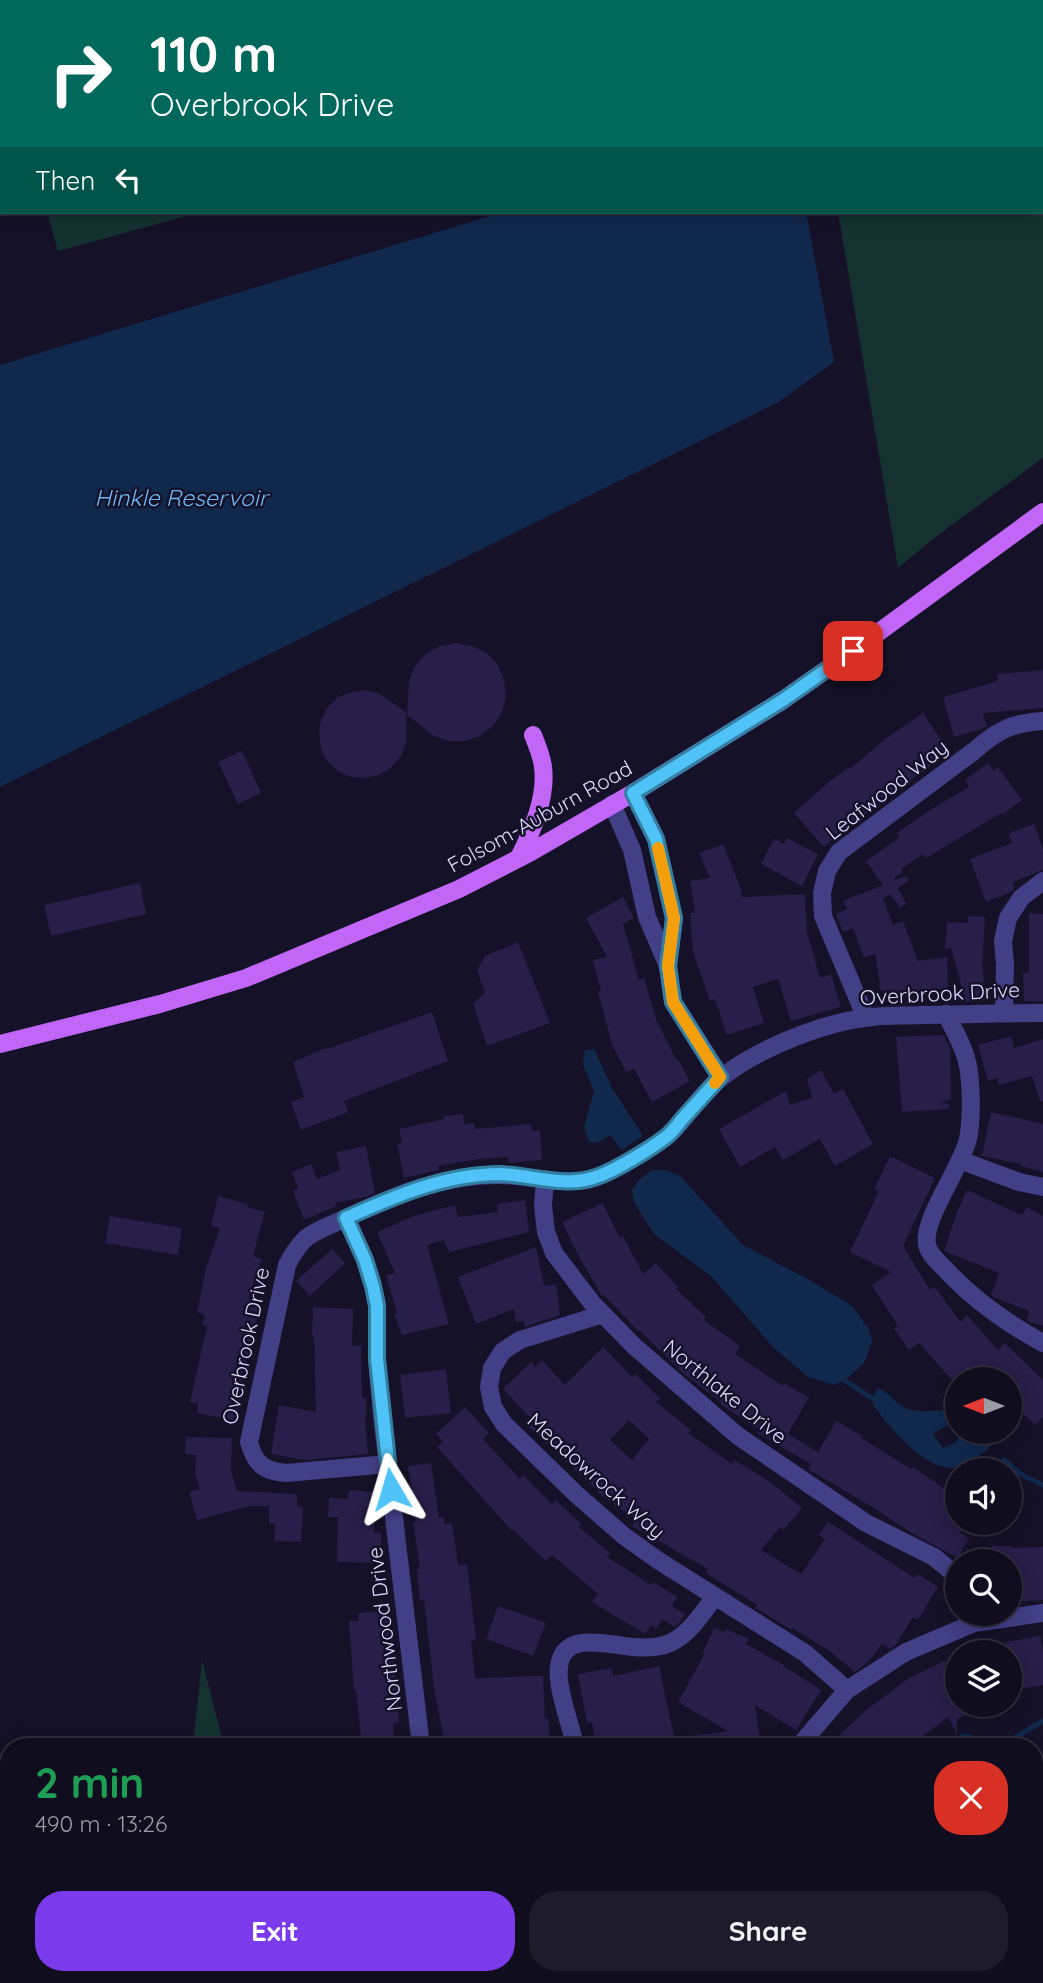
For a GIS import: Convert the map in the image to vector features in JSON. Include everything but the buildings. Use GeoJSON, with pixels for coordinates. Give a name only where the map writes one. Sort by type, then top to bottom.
{"type":"FeatureCollection","features":[{"type":"Feature","properties":{"kind":"main road","name":"Folsom-Auburn Road"},"geometry":{"type":"LineString","coordinates":[[0,1044],[160,1004],[246,978],[459,889],[633,793],[783,700],[1043,512]]}},
{"type":"Feature","properties":{"kind":"main road"},"geometry":{"type":"LineString","coordinates":[[519,858],[531,834],[543,794],[544,766],[533,735]]}},
{"type":"Feature","properties":{"kind":"street","name":"Leafwood Way"},"geometry":{"type":"LineString","coordinates":[[866,1018],[823,916],[822,893],[827,871],[839,852],[992,735],[1014,724],[1043,721]]}},
{"type":"Feature","properties":{"kind":"street"},"geometry":{"type":"LineString","coordinates":[[633,793],[656,839],[674,918],[668,966]]}},
{"type":"Feature","properties":{"kind":"street"},"geometry":{"type":"LineString","coordinates":[[612,804],[632,850],[647,916],[668,966],[673,1002],[720,1077]]}},
{"type":"Feature","properties":{"kind":"street"},"geometry":{"type":"LineString","coordinates":[[1004,1013],[1003,941],[1008,918],[1021,898],[1043,881]]}},
{"type":"Feature","properties":{"kind":"street","name":"Overbrook Drive"},"geometry":{"type":"LineString","coordinates":[[388,1464],[286,1473],[273,1472],[261,1466],[252,1455],[249,1442],[287,1265],[295,1250],[307,1238],[346,1218],[420,1187],[448,1180],[501,1174],[579,1181],[594,1178],[611,1171],[667,1136],[720,1077],[762,1052],[831,1026],[866,1018],[1043,1013]]}},
{"type":"Feature","properties":{"kind":"street"},"geometry":{"type":"LineString","coordinates":[[946,1014],[967,1059],[970,1099],[968,1139],[929,1224],[926,1236],[928,1248],[934,1258],[965,1290],[1007,1323],[1043,1343]]}},
{"type":"Feature","properties":{"kind":"street"},"geometry":{"type":"LineString","coordinates":[[960,1160],[1019,1182],[1043,1187]]}},
{"type":"Feature","properties":{"kind":"street","name":"Northlake Drive"},"geometry":{"type":"LineString","coordinates":[[545,1179],[546,1232],[554,1252],[603,1314],[660,1370],[738,1436],[866,1523],[934,1558],[945,1567]]}},
{"type":"Feature","properties":{"kind":"street","name":"Northwood Drive"},"geometry":{"type":"LineString","coordinates":[[346,1218],[365,1260],[377,1306],[377,1359],[420,1738]]}},
{"type":"Feature","properties":{"kind":"street","name":"Meadowrock Way"},"geometry":{"type":"LineString","coordinates":[[603,1314],[520,1339],[503,1351],[492,1368],[489,1387],[493,1407],[504,1424],[624,1536],[805,1653],[847,1690]]}},
{"type":"Feature","properties":{"kind":"street"},"geometry":{"type":"LineString","coordinates":[[573,1738],[559,1680],[559,1665],[564,1653],[575,1644],[589,1641],[634,1648],[652,1648],[670,1643],[684,1634],[715,1597]]}},
{"type":"Feature","properties":{"kind":"street"},"geometry":{"type":"LineString","coordinates":[[1022,1615],[1043,1613]]}},
{"type":"Feature","properties":{"kind":"street"},"geometry":{"type":"LineString","coordinates":[[806,1738],[847,1690],[906,1652],[958,1626]]}},
{"type":"Feature","properties":{"kind":"green space"},"geometry":{"type":"Polygon","coordinates":[[[48,214],[194,214],[58,251],[48,214]]]}},
{"type":"Feature","properties":{"kind":"green space"},"geometry":{"type":"Polygon","coordinates":[[[838,214],[1043,214],[1043,458],[898,568],[838,214]]]}},
{"type":"Feature","properties":{"kind":"green space"},"geometry":{"type":"Polygon","coordinates":[[[202,1660],[222,1738],[194,1738],[202,1660]]]}},
{"type":"Feature","properties":{"kind":"water","name":"Hinkle Reservoir"},"geometry":{"type":"Polygon","coordinates":[[[496,214],[806,214],[834,362],[777,403],[0,787],[0,365],[496,214]]]}},
{"type":"Feature","properties":{"kind":"water"},"geometry":{"type":"Polygon","coordinates":[[[594,1049],[612,1088],[643,1136],[622,1150],[610,1135],[597,1143],[589,1142],[584,1127],[594,1091],[583,1064],[585,1050],[594,1049]]]}},
{"type":"Feature","properties":{"kind":"water"},"geometry":{"type":"Polygon","coordinates":[[[652,1170],[666,1170],[680,1176],[743,1245],[852,1306],[870,1331],[872,1343],[864,1363],[835,1385],[808,1377],[773,1347],[712,1277],[654,1234],[634,1202],[632,1190],[639,1180],[652,1170]]]}},
{"type":"Feature","properties":{"kind":"water"},"geometry":{"type":"Polygon","coordinates":[[[877,1388],[911,1410],[945,1410],[945,1427],[933,1434],[943,1448],[952,1444],[992,1444],[974,1458],[945,1458],[945,1467],[936,1464],[923,1457],[899,1436],[872,1403],[877,1388]]]}},
{"type":"Feature","properties":{"kind":"waterway"},"geometry":{"type":"LineString","coordinates":[[844,1380],[872,1398]]}},
{"type":"Feature","properties":{"kind":"waterway"},"geometry":{"type":"LineString","coordinates":[[1022,1475],[1043,1485]]}},
{"type":"Feature","properties":{"kind":"waterway"},"geometry":{"type":"LineString","coordinates":[[1014,1738],[1043,1721]]}},
{"type":"Feature","properties":{"kind":"waterway"},"geometry":{"type":"LineString","coordinates":[[960,1738],[972,1738]]}},
{"type":"Feature","properties":{"kind":"slow traffic"},"geometry":{"type":"LineString","coordinates":[[658,848],[674,918],[668,966],[673,1002],[720,1077],[715,1083]]}},
{"type":"Feature","properties":{"kind":"route"},"geometry":{"type":"LineString","coordinates":[[391,1489],[377,1359],[377,1306],[365,1260],[346,1218],[420,1187],[448,1180],[501,1174],[560,1181],[594,1178],[611,1171],[667,1136],[720,1077],[673,1002],[668,966],[674,918],[656,839],[633,793],[783,700],[853,651]]}}]}
